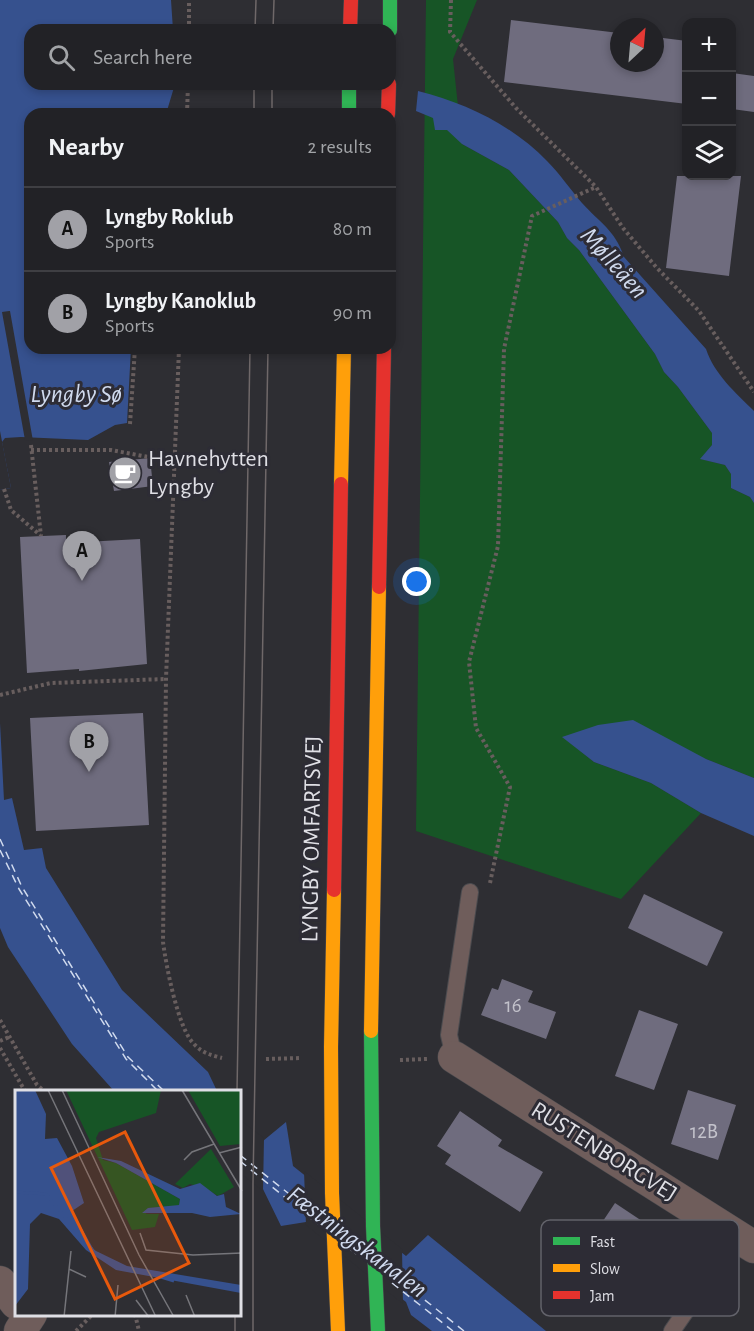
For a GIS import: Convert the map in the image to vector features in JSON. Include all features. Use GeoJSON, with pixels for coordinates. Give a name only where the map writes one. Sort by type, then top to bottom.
{"type":"FeatureCollection","features":[{"type":"Feature","properties":{"kind":"highway"},"geometry":{"type":"LineString","coordinates":[[350,24],[351,0]]}},
{"type":"Feature","properties":{"kind":"highway"},"geometry":{"type":"LineString","coordinates":[[390,0],[390,24]]}},
{"type":"Feature","properties":{"kind":"highway"},"geometry":{"type":"LineString","coordinates":[[349,90],[349,108]]}},
{"type":"Feature","properties":{"kind":"highway"},"geometry":{"type":"LineString","coordinates":[[388,108],[389,90]]}},
{"type":"Feature","properties":{"kind":"highway","name":"LYNGBY OMFARTSVEJ"},"geometry":{"type":"LineString","coordinates":[[338,1331],[332,1193],[333,902],[344,354]]}},
{"type":"Feature","properties":{"kind":"highway"},"geometry":{"type":"LineString","coordinates":[[378,1331],[373,1226],[370,1068],[384,354]]}},
{"type":"Feature","properties":{"kind":"street","name":"RUSTENBORGVEJ"},"geometry":{"type":"LineString","coordinates":[[454,1057],[711,1220]]}},
{"type":"Feature","properties":{"kind":"street"},"geometry":{"type":"LineString","coordinates":[[0,1282],[15,1303]]}},
{"type":"Feature","properties":{"kind":"lane"},"geometry":{"type":"LineString","coordinates":[[454,1057],[448,1035],[470,892]]}},
{"type":"Feature","properties":{"kind":"lane"},"geometry":{"type":"LineString","coordinates":[[672,1331],[684,1316]]}},
{"type":"Feature","properties":{"kind":"path"},"geometry":{"type":"LineString","coordinates":[[189,0],[189,24]]}},
{"type":"Feature","properties":{"kind":"path"},"geometry":{"type":"LineString","coordinates":[[451,0],[450,32],[516,108],[596,187],[623,228],[656,267],[699,311],[754,392]]}},
{"type":"Feature","properties":{"kind":"path"},"geometry":{"type":"LineString","coordinates":[[187,108],[188,90]]}},
{"type":"Feature","properties":{"kind":"path"},"geometry":{"type":"LineString","coordinates":[[488,893],[510,788],[476,728],[469,662],[498,546],[504,349],[532,216],[596,187]]}},
{"type":"Feature","properties":{"kind":"path"},"geometry":{"type":"LineString","coordinates":[[130,424],[135,354]]}},
{"type":"Feature","properties":{"kind":"path"},"geometry":{"type":"LineString","coordinates":[[179,354],[166,679],[163,942],[166,966],[184,1028],[192,1043],[206,1054],[222,1058]]}},
{"type":"Feature","properties":{"kind":"path"},"geometry":{"type":"LineString","coordinates":[[4,489],[11,510],[41,536],[31,447],[111,450],[175,462]]}},
{"type":"Feature","properties":{"kind":"path"},"geometry":{"type":"LineString","coordinates":[[0,694],[51,683],[166,679]]}},
{"type":"Feature","properties":{"kind":"path"},"geometry":{"type":"LineString","coordinates":[[0,1020],[36,1085],[43,1090]]}},
{"type":"Feature","properties":{"kind":"path"},"geometry":{"type":"LineString","coordinates":[[0,1041],[9,1036]]}},
{"type":"Feature","properties":{"kind":"path"},"geometry":{"type":"LineString","coordinates":[[0,1048],[24,1090]]}},
{"type":"Feature","properties":{"kind":"path"},"geometry":{"type":"LineString","coordinates":[[266,1059],[303,1058]]}},
{"type":"Feature","properties":{"kind":"path"},"geometry":{"type":"LineString","coordinates":[[76,1331],[91,1316]]}},
{"type":"Feature","properties":{"kind":"path"},"geometry":{"type":"LineString","coordinates":[[136,1316],[140,1331]]}},
{"type":"Feature","properties":{"kind":"green space"},"geometry":{"type":"Polygon","coordinates":[[[426,0],[477,0],[453,59],[462,144],[509,170],[558,222],[567,238],[579,250],[655,354],[664,372],[712,433],[712,445],[701,459],[725,465],[731,474],[731,488],[750,497],[754,503],[754,778],[706,759],[563,737],[594,762],[651,783],[701,813],[621,899],[416,831],[426,0]]]}},
{"type":"Feature","properties":{"kind":"water","name":"Lyngby Sø"},"geometry":{"type":"Polygon","coordinates":[[[0,0],[171,0],[173,24],[24,24],[24,90],[173,90],[168,108],[24,108],[24,354],[131,354],[127,423],[115,425],[88,440],[5,438],[2,442],[11,488],[0,490],[0,0]]]}},
{"type":"Feature","properties":{"kind":"water","name":"Mølleåen"},"geometry":{"type":"Polygon","coordinates":[[[418,91],[471,109],[519,137],[552,166],[582,203],[612,233],[624,257],[706,349],[720,375],[754,411],[754,503],[750,497],[731,488],[731,474],[725,465],[700,459],[712,445],[712,433],[664,372],[655,354],[579,250],[567,238],[558,222],[509,170],[462,144],[447,130],[435,130],[433,118],[416,111],[418,91]]]}},
{"type":"Feature","properties":{"kind":"water"},"geometry":{"type":"Polygon","coordinates":[[[633,720],[706,759],[754,778],[754,836],[701,813],[651,783],[594,762],[562,737],[598,725],[633,720]]]}},
{"type":"Feature","properties":{"kind":"water"},"geometry":{"type":"Polygon","coordinates":[[[0,723],[4,800],[12,798],[24,850],[42,848],[46,868],[122,990],[208,1072],[217,1090],[113,1090],[72,1044],[8,947],[0,928],[0,723]]]}},
{"type":"Feature","properties":{"kind":"water","name":"Fæstningskanalen"},"geometry":{"type":"Polygon","coordinates":[[[286,1122],[293,1166],[406,1256],[428,1235],[546,1331],[432,1331],[411,1315],[406,1302],[306,1222],[281,1226],[262,1187],[242,1125],[263,1141],[286,1122]]]}},
{"type":"Feature","properties":{"kind":"pier"},"geometry":{"type":"Polygon","coordinates":[[[10,311],[33,441],[25,440],[2,312],[10,311]]]}},
{"type":"Feature","properties":{"kind":"pier"},"geometry":{"type":"Polygon","coordinates":[[[0,431],[11,488],[0,490],[0,431]]]}},
{"type":"Feature","properties":{"kind":"pier"},"geometry":{"type":"Polygon","coordinates":[[[242,1122],[264,1138],[263,1191],[242,1175],[242,1122]]]}},
{"type":"Feature","properties":{"kind":"pier"},"geometry":{"type":"Polygon","coordinates":[[[304,1171],[402,1249],[403,1304],[306,1225],[304,1171]]]}},
{"type":"Feature","properties":{"kind":"building"},"geometry":{"type":"Polygon","coordinates":[[[511,20],[610,32],[610,72],[664,72],[664,38],[682,40],[682,103],[504,82],[511,20]]]}},
{"type":"Feature","properties":{"kind":"building"},"geometry":{"type":"Polygon","coordinates":[[[736,74],[754,76],[754,112],[736,110],[736,74]]]}},
{"type":"Feature","properties":{"kind":"building"},"geometry":{"type":"Polygon","coordinates":[[[677,176],[682,176],[682,180],[736,180],[736,176],[741,176],[729,276],[666,268],[677,176]]]}},
{"type":"Feature","properties":{"kind":"building"},"geometry":{"type":"Polygon","coordinates":[[[150,458],[153,486],[114,491],[109,462],[150,458]]]}},
{"type":"Feature","properties":{"kind":"building"},"geometry":{"type":"Polygon","coordinates":[[[66,535],[66,543],[140,539],[147,664],[79,671],[79,669],[27,673],[20,537],[66,535]]]}},
{"type":"Feature","properties":{"kind":"building"},"geometry":{"type":"Polygon","coordinates":[[[143,713],[149,825],[36,831],[30,718],[143,713]]]}},
{"type":"Feature","properties":{"kind":"building"},"geometry":{"type":"Polygon","coordinates":[[[644,894],[723,932],[707,966],[628,928],[644,894]]]}},
{"type":"Feature","properties":{"kind":"building"},"geometry":{"type":"Polygon","coordinates":[[[502,979],[533,991],[528,1002],[556,1012],[546,1039],[481,1015],[492,988],[498,990],[502,979]]]}},
{"type":"Feature","properties":{"kind":"building"},"geometry":{"type":"Polygon","coordinates":[[[639,1010],[678,1024],[654,1090],[615,1076],[639,1010]]]}},
{"type":"Feature","properties":{"kind":"building"},"geometry":{"type":"Polygon","coordinates":[[[688,1090],[736,1105],[718,1160],[671,1144],[688,1090]]]}},
{"type":"Feature","properties":{"kind":"building"},"geometry":{"type":"Polygon","coordinates":[[[460,1111],[502,1140],[498,1146],[543,1172],[520,1212],[445,1164],[451,1155],[437,1146],[460,1111]]]}},
{"type":"Feature","properties":{"kind":"building"},"geometry":{"type":"Polygon","coordinates":[[[615,1203],[640,1220],[604,1220],[615,1203]]]}},
{"type":"Feature","properties":{"kind":"ferry route"},"geometry":{"type":"LineString","coordinates":[[0,839],[22,887],[128,1057],[163,1090]]}},
{"type":"Feature","properties":{"kind":"ferry route"},"geometry":{"type":"LineString","coordinates":[[0,850],[19,889],[126,1059],[157,1090]]}},
{"type":"Feature","properties":{"kind":"ferry route"},"geometry":{"type":"LineString","coordinates":[[242,1157],[317,1216]]}},
{"type":"Feature","properties":{"kind":"ferry route"},"geometry":{"type":"LineString","coordinates":[[242,1163],[318,1224]]}},
{"type":"Feature","properties":{"kind":"ferry route"},"geometry":{"type":"LineString","coordinates":[[349,1241],[357,1247]]}},
{"type":"Feature","properties":{"kind":"ferry route"},"geometry":{"type":"LineString","coordinates":[[350,1249],[358,1255]]}},
{"type":"Feature","properties":{"kind":"ferry route"},"geometry":{"type":"LineString","coordinates":[[392,1274],[464,1331]]}},
{"type":"Feature","properties":{"kind":"ferry route"},"geometry":{"type":"LineString","coordinates":[[392,1283],[453,1331]]}},
{"type":"Feature","properties":{"kind":"tram line"},"geometry":{"type":"LineString","coordinates":[[255,24],[256,0]]}},
{"type":"Feature","properties":{"kind":"tram line"},"geometry":{"type":"LineString","coordinates":[[273,24],[274,0]]}},
{"type":"Feature","properties":{"kind":"tram line"},"geometry":{"type":"LineString","coordinates":[[254,90],[254,108]]}},
{"type":"Feature","properties":{"kind":"tram line"},"geometry":{"type":"LineString","coordinates":[[272,90],[272,108]]}},
{"type":"Feature","properties":{"kind":"tram line"},"geometry":{"type":"LineString","coordinates":[[237,1090],[250,354]]}},
{"type":"Feature","properties":{"kind":"tram line"},"geometry":{"type":"LineString","coordinates":[[253,1331],[253,1183],[268,354]]}},
{"type":"Feature","properties":{"kind":"tram line"},"geometry":{"type":"LineString","coordinates":[[235,1316],[235,1331]]}},
{"type":"Feature","properties":{"kind":"traffic: fast"},"geometry":{"type":"LineString","coordinates":[[390,0],[390,24]]}},
{"type":"Feature","properties":{"kind":"traffic: fast"},"geometry":{"type":"LineString","coordinates":[[349,90],[349,108]]}},
{"type":"Feature","properties":{"kind":"traffic: fast"},"geometry":{"type":"LineString","coordinates":[[371,1031],[373,1226],[378,1331]]}},
{"type":"Feature","properties":{"kind":"traffic: slow"},"geometry":{"type":"LineString","coordinates":[[341,484],[344,354]]}},
{"type":"Feature","properties":{"kind":"traffic: slow"},"geometry":{"type":"LineString","coordinates":[[371,1031],[379,587]]}},
{"type":"Feature","properties":{"kind":"traffic: slow"},"geometry":{"type":"LineString","coordinates":[[334,890],[331,1047],[332,1193],[338,1331]]}},
{"type":"Feature","properties":{"kind":"traffic: jam"},"geometry":{"type":"LineString","coordinates":[[350,24],[351,0]]}},
{"type":"Feature","properties":{"kind":"traffic: jam"},"geometry":{"type":"LineString","coordinates":[[388,108],[389,90]]}},
{"type":"Feature","properties":{"kind":"traffic: jam"},"geometry":{"type":"LineString","coordinates":[[379,587],[384,354]]}},
{"type":"Feature","properties":{"kind":"traffic: jam"},"geometry":{"type":"LineString","coordinates":[[334,890],[341,484]]}},
{"type":"Feature","properties":{"kind":"place","name":"Havnehytten Lyngby"},"geometry":{"type":"Point","coordinates":[125,473]}},
{"type":"Feature","properties":{"kind":"place","name":"Lyngby Roklub"},"geometry":{"type":"Point","coordinates":[82,581]}},
{"type":"Feature","properties":{"kind":"place","name":"Lyngby Kanoklub"},"geometry":{"type":"Point","coordinates":[89,772]}}]}
